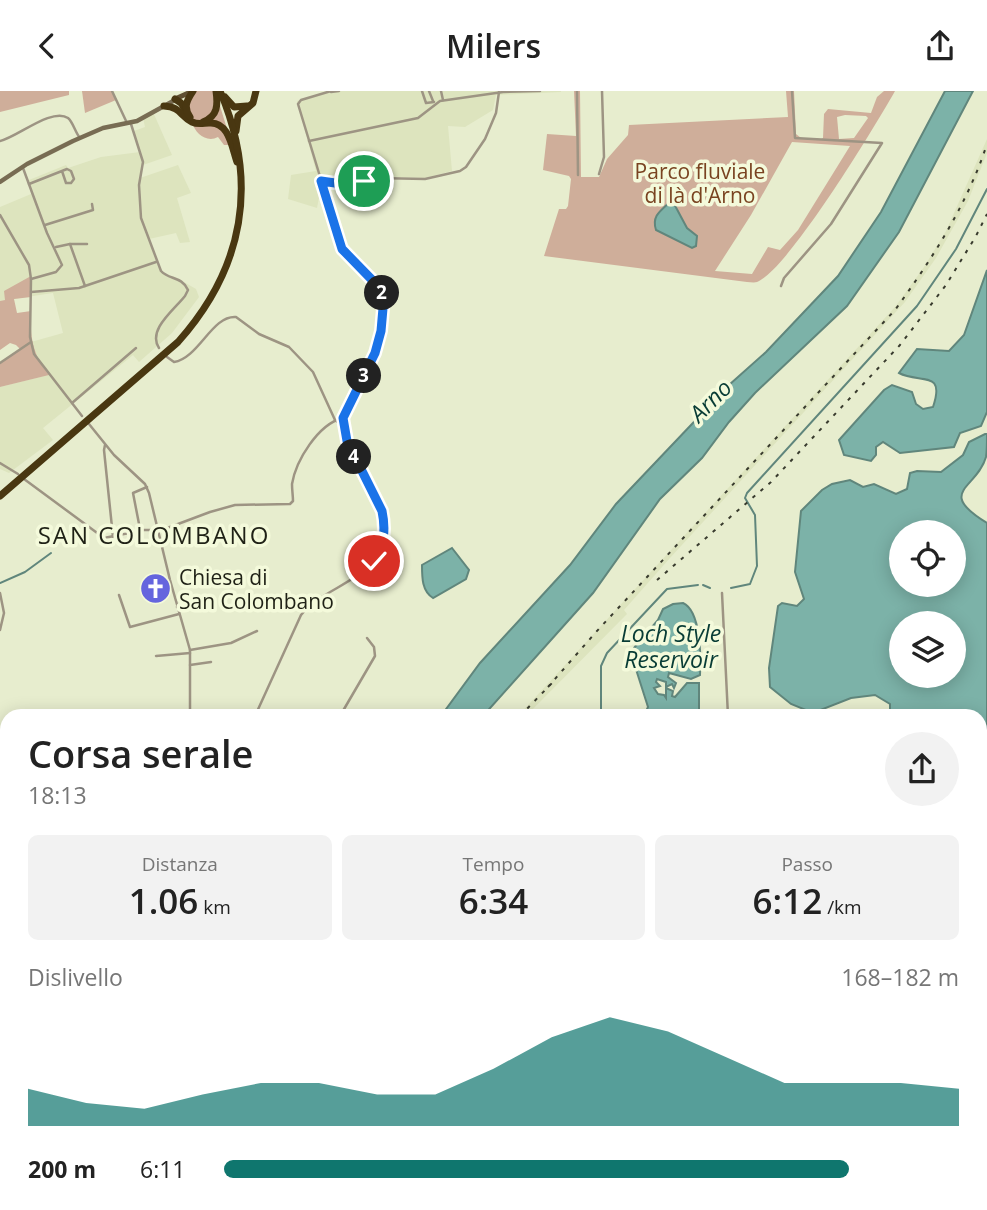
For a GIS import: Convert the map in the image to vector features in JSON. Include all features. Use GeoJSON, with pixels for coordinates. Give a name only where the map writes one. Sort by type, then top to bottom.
{"type":"FeatureCollection","features":[{"type":"Feature","properties":{"kind":"highway"},"geometry":{"type":"LineString","coordinates":[[182,110],[193,91]]}},
{"type":"Feature","properties":{"kind":"highway"},"geometry":{"type":"LineString","coordinates":[[164,106],[182,110],[198,122],[211,118],[217,106],[218,91]]}},
{"type":"Feature","properties":{"kind":"highway"},"geometry":{"type":"LineString","coordinates":[[218,91],[230,104],[240,108],[251,103],[256,91]]}},
{"type":"Feature","properties":{"kind":"highway"},"geometry":{"type":"LineString","coordinates":[[218,91],[239,164]]}},
{"type":"Feature","properties":{"kind":"highway"},"geometry":{"type":"LineString","coordinates":[[0,494],[169,345],[202,307],[231,243],[237,208],[239,164],[236,121],[253,103],[256,91]]}},
{"type":"Feature","properties":{"kind":"highway"},"geometry":{"type":"LineString","coordinates":[[176,100],[181,103],[182,110],[192,122],[212,122],[224,128],[239,164]]}},
{"type":"Feature","properties":{"kind":"main road"},"geometry":{"type":"LineString","coordinates":[[0,182],[27,164],[73,141],[107,127],[129,123],[193,91]]}},
{"type":"Feature","properties":{"kind":"street"},"geometry":{"type":"LineString","coordinates":[[112,91],[142,155],[139,209],[156,261],[163,274],[174,277],[185,285],[187,293],[156,332],[155,342],[159,348]]}},
{"type":"Feature","properties":{"kind":"street"},"geometry":{"type":"LineString","coordinates":[[23,479],[101,537],[113,537],[140,530],[158,531],[230,506],[290,504],[293,501],[294,478],[303,457],[324,428],[343,418],[373,360],[385,303],[379,287],[342,249],[299,104],[301,100],[339,91]]}},
{"type":"Feature","properties":{"kind":"street"},"geometry":{"type":"LineString","coordinates":[[422,91],[426,103],[499,92],[540,91]]}},
{"type":"Feature","properties":{"kind":"street"},"geometry":{"type":"LineString","coordinates":[[429,91],[435,103]]}},
{"type":"Feature","properties":{"kind":"street"},"geometry":{"type":"LineString","coordinates":[[441,91],[443,100]]}},
{"type":"Feature","properties":{"kind":"street"},"geometry":{"type":"LineString","coordinates":[[577,91],[578,175]]}},
{"type":"Feature","properties":{"kind":"street"},"geometry":{"type":"LineString","coordinates":[[599,174],[604,157],[602,91]]}},
{"type":"Feature","properties":{"kind":"street"},"geometry":{"type":"LineString","coordinates":[[780,286],[831,224],[881,143],[795,138],[792,91]]}},
{"type":"Feature","properties":{"kind":"street"},"geometry":{"type":"LineString","coordinates":[[321,181],[342,184],[377,178],[425,179],[460,171],[466,167],[485,139],[496,113],[499,92]]}},
{"type":"Feature","properties":{"kind":"street"},"geometry":{"type":"LineString","coordinates":[[309,141],[418,118],[435,103]]}},
{"type":"Feature","properties":{"kind":"street"},"geometry":{"type":"LineString","coordinates":[[0,141],[10,139],[32,124],[55,118],[67,118],[80,138]]}},
{"type":"Feature","properties":{"kind":"street"},"geometry":{"type":"LineString","coordinates":[[72,127],[73,141]]}},
{"type":"Feature","properties":{"kind":"street"},"geometry":{"type":"LineString","coordinates":[[23,168],[62,263],[61,269],[31,279]]}},
{"type":"Feature","properties":{"kind":"street"},"geometry":{"type":"LineString","coordinates":[[29,184],[62,171]]}},
{"type":"Feature","properties":{"kind":"street"},"geometry":{"type":"LineString","coordinates":[[45,225],[93,210],[92,204]]}},
{"type":"Feature","properties":{"kind":"street"},"geometry":{"type":"LineString","coordinates":[[0,215],[24,254],[31,279],[31,342],[40,363],[82,416]]}},
{"type":"Feature","properties":{"kind":"street"},"geometry":{"type":"LineString","coordinates":[[70,244],[85,286]]}},
{"type":"Feature","properties":{"kind":"street"},"geometry":{"type":"LineString","coordinates":[[56,247],[87,244]]}},
{"type":"Feature","properties":{"kind":"street"},"geometry":{"type":"LineString","coordinates":[[31,292],[85,286],[156,261]]}},
{"type":"Feature","properties":{"kind":"street"},"geometry":{"type":"LineString","coordinates":[[167,357],[174,362],[183,359],[220,322],[234,316],[259,334],[289,347],[313,372],[388,522]]}},
{"type":"Feature","properties":{"kind":"street"},"geometry":{"type":"LineString","coordinates":[[0,363],[31,342]]}},
{"type":"Feature","properties":{"kind":"street"},"geometry":{"type":"LineString","coordinates":[[72,403],[136,348]]}},
{"type":"Feature","properties":{"kind":"street"},"geometry":{"type":"LineString","coordinates":[[343,418],[348,443]]}},
{"type":"Feature","properties":{"kind":"street"},"geometry":{"type":"LineString","coordinates":[[336,422],[344,426]]}},
{"type":"Feature","properties":{"kind":"street"},"geometry":{"type":"LineString","coordinates":[[89,424],[105,445],[147,487],[190,652],[190,709]]}},
{"type":"Feature","properties":{"kind":"street"},"geometry":{"type":"LineString","coordinates":[[105,445],[103,450],[113,537]]}},
{"type":"Feature","properties":{"kind":"street"},"geometry":{"type":"LineString","coordinates":[[0,463],[18,474]]}},
{"type":"Feature","properties":{"kind":"street"},"geometry":{"type":"LineString","coordinates":[[140,530],[133,493],[147,487]]}},
{"type":"Feature","properties":{"kind":"street"},"geometry":{"type":"LineString","coordinates":[[258,709],[304,611],[365,570],[378,555],[384,536],[382,511]]}},
{"type":"Feature","properties":{"kind":"street"},"geometry":{"type":"LineString","coordinates":[[0,593],[4,612],[0,630]]}},
{"type":"Feature","properties":{"kind":"street"},"geometry":{"type":"LineString","coordinates":[[722,593],[728,709]]}},
{"type":"Feature","properties":{"kind":"street"},"geometry":{"type":"LineString","coordinates":[[119,595],[130,627],[179,614]]}},
{"type":"Feature","properties":{"kind":"street"},"geometry":{"type":"LineString","coordinates":[[177,607],[198,600]]}},
{"type":"Feature","properties":{"kind":"street"},"geometry":{"type":"LineString","coordinates":[[156,656],[231,643],[257,631]]}},
{"type":"Feature","properties":{"kind":"street"},"geometry":{"type":"LineString","coordinates":[[344,709],[374,656],[374,647],[367,638]]}},
{"type":"Feature","properties":{"kind":"street"},"geometry":{"type":"LineString","coordinates":[[190,665],[211,662]]}},
{"type":"Feature","properties":{"kind":"shaded area"},"geometry":{"type":"Polygon","coordinates":[[[329,91],[561,92],[496,95],[493,110],[465,127],[448,126],[452,171],[425,178],[375,176],[342,183],[323,177],[317,208],[288,199],[291,175],[316,171],[297,101],[329,91]]]}},
{"type":"Feature","properties":{"kind":"shaded area"},"geometry":{"type":"Polygon","coordinates":[[[153,112],[172,155],[143,165],[140,178],[178,165],[191,193],[177,198],[190,242],[180,243],[176,233],[149,239],[157,264],[165,275],[175,277],[196,289],[199,297],[172,333],[139,362],[133,355],[43,428],[53,440],[9,473],[0,469],[0,387],[48,375],[36,358],[31,342],[63,333],[53,293],[0,301],[0,207],[31,194],[29,180],[66,165],[68,168],[101,157],[140,152],[134,131],[145,127],[143,118],[153,112]]]}},
{"type":"Feature","properties":{"kind":"shaded area"},"geometry":{"type":"Polygon","coordinates":[[[987,139],[987,153],[968,201],[936,258],[905,302],[670,558],[624,610],[627,614],[533,709],[524,709],[895,307],[946,231],[987,139]]]}},
{"type":"Feature","properties":{"kind":"green space"},"geometry":{"type":"Polygon","coordinates":[[[0,91],[69,91],[69,95],[0,112],[0,91]]]}},
{"type":"Feature","properties":{"kind":"green space"},"geometry":{"type":"Polygon","coordinates":[[[82,91],[112,91],[116,100],[85,113],[82,91]]]}},
{"type":"Feature","properties":{"kind":"green space"},"geometry":{"type":"Polygon","coordinates":[[[193,91],[216,91],[218,106],[232,145],[224,145],[218,137],[206,138],[196,130],[192,122],[207,121],[193,120],[186,106],[193,91]]]}},
{"type":"Feature","properties":{"kind":"green space","name":"Parco fluviale di là d'Arno"},"geometry":{"type":"Polygon","coordinates":[[[574,91],[580,91],[581,177],[599,177],[607,159],[628,135],[629,125],[788,117],[786,91],[794,91],[796,134],[801,138],[821,139],[824,114],[828,109],[871,113],[877,97],[884,91],[895,91],[809,225],[771,272],[756,282],[544,256],[559,209],[566,209],[568,206],[571,179],[569,176],[543,170],[547,134],[576,136],[574,91]],[[845,115],[837,117],[839,139],[854,138],[868,118],[845,115]],[[792,142],[751,215],[715,271],[752,274],[768,247],[780,250],[798,230],[850,146],[792,142]]]}},
{"type":"Feature","properties":{"kind":"green space"},"geometry":{"type":"Polygon","coordinates":[[[31,276],[31,297],[14,299],[17,313],[31,311],[33,344],[49,375],[0,387],[0,363],[20,349],[10,343],[0,350],[0,301],[5,300],[4,291],[31,276]]]}},
{"type":"Feature","properties":{"kind":"water","name":"Arno"},"geometry":{"type":"Polygon","coordinates":[[[945,91],[973,91],[899,232],[847,306],[755,393],[702,458],[660,499],[593,593],[489,709],[446,709],[480,663],[570,565],[616,504],[838,276],[881,212],[945,91]]]}},
{"type":"Feature","properties":{"kind":"water"},"geometry":{"type":"Polygon","coordinates":[[[672,200],[687,228],[697,236],[696,246],[692,248],[656,230],[656,217],[672,200]]]}},
{"type":"Feature","properties":{"kind":"water"},"geometry":{"type":"Polygon","coordinates":[[[987,270],[987,412],[981,426],[960,433],[954,447],[900,453],[883,442],[876,447],[876,455],[871,461],[844,455],[839,440],[884,390],[892,385],[912,392],[916,404],[923,409],[933,407],[936,387],[933,382],[899,373],[917,349],[949,351],[964,335],[987,270]]]}},
{"type":"Feature","properties":{"kind":"water"},"geometry":{"type":"Polygon","coordinates":[[[987,434],[986,457],[961,496],[964,504],[987,523],[987,709],[890,709],[890,704],[875,695],[851,698],[823,709],[803,709],[791,704],[770,687],[769,668],[778,606],[782,603],[797,606],[804,599],[795,572],[801,511],[832,484],[850,480],[863,487],[874,484],[896,494],[907,489],[910,473],[941,472],[963,455],[969,442],[987,434]]]}},
{"type":"Feature","properties":{"kind":"water"},"geometry":{"type":"Polygon","coordinates":[[[452,548],[469,570],[466,579],[433,598],[425,588],[422,565],[452,548]]]}},
{"type":"Feature","properties":{"kind":"water","name":"Loch Style Reservoir"},"geometry":{"type":"Polygon","coordinates":[[[683,603],[689,608],[697,625],[700,675],[691,679],[669,673],[668,677],[676,683],[674,688],[672,684],[666,687],[666,682],[657,679],[656,682],[660,686],[654,688],[666,698],[666,688],[673,691],[672,696],[675,697],[687,683],[699,683],[699,709],[647,709],[633,660],[634,648],[658,620],[663,609],[683,603]]]}},
{"type":"Feature","properties":{"kind":"waterway"},"geometry":{"type":"LineString","coordinates":[[731,588],[750,584],[757,566],[755,515],[745,498],[747,493],[917,306],[956,249],[987,189]]}},
{"type":"Feature","properties":{"kind":"waterway"},"geometry":{"type":"LineString","coordinates":[[0,583],[25,572],[51,553]]}},
{"type":"Feature","properties":{"kind":"waterway"},"geometry":{"type":"LineString","coordinates":[[601,709],[601,666],[607,653],[667,589],[698,585]]}},
{"type":"Feature","properties":{"kind":"waterway"},"geometry":{"type":"LineString","coordinates":[[703,585],[710,588]]}},
{"type":"Feature","properties":{"kind":"railway"},"geometry":{"type":"LineString","coordinates":[[548,687],[895,310],[959,210],[987,144]]}},
{"type":"Feature","properties":{"kind":"railway"},"geometry":{"type":"LineString","coordinates":[[657,580],[771,482],[900,345],[946,285],[987,214]]}},
{"type":"Feature","properties":{"kind":"railway"},"geometry":{"type":"LineString","coordinates":[[527,709],[554,681]]}},
{"type":"Feature","properties":{"kind":"place","name":"Chiesa di San Colombano"},"geometry":{"type":"Point","coordinates":[156,589]}},
{"type":"Feature","properties":{"kind":"district","name":"SAN COLOMBANO"},"geometry":{"type":"Point","coordinates":[154,534]}},
{"type":"Feature","properties":{"kind":"route"},"geometry":{"type":"LineString","coordinates":[[364,181],[342,184],[329,180],[321,181],[342,249],[379,287],[385,303],[373,360],[343,418],[347,441],[382,511],[384,536],[374,561]]}}]}
